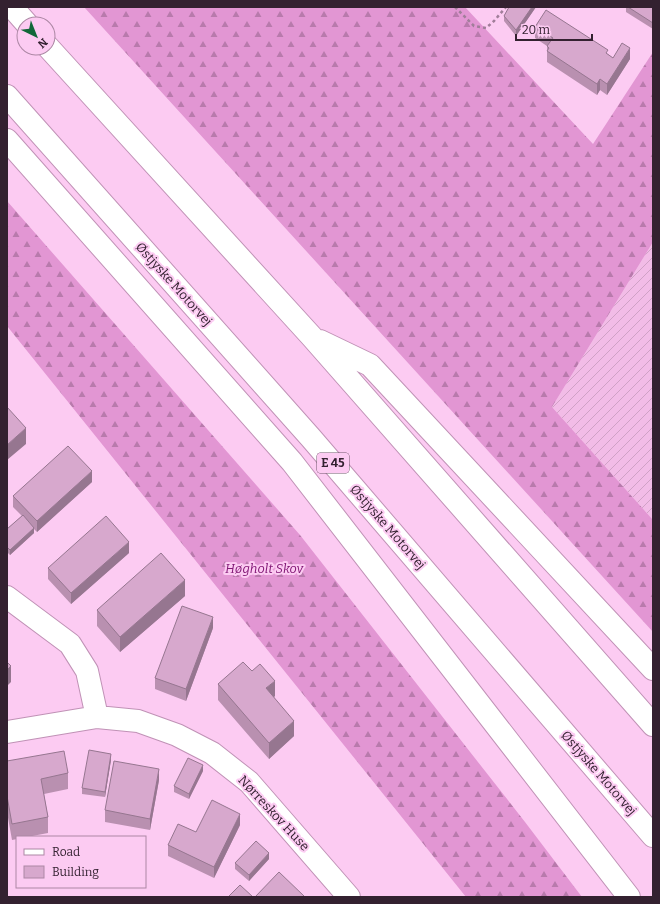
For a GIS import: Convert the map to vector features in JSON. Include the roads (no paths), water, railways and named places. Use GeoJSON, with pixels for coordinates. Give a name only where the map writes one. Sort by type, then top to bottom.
{"type":"FeatureCollection","features":[{"type":"Feature","properties":{"kind":"main road"},"geometry":{"type":"LineString","coordinates":[[12,7],[20,16]]}},
{"type":"Feature","properties":{"kind":"main road"},"geometry":{"type":"LineString","coordinates":[[56,56],[312,337],[653,725]]}},
{"type":"Feature","properties":{"kind":"main road","name":"Østjyske Motorvej"},"geometry":{"type":"LineString","coordinates":[[7,96],[310,438],[653,836]]}},
{"type":"Feature","properties":{"kind":"main road"},"geometry":{"type":"LineString","coordinates":[[7,140],[292,462],[630,897]]}},
{"type":"Feature","properties":{"kind":"main road"},"geometry":{"type":"LineString","coordinates":[[312,337],[370,365],[653,669]]}},
{"type":"Feature","properties":{"kind":"main road"},"geometry":{"type":"LineString","coordinates":[[7,596],[70,644],[87,671],[97,717]]}},
{"type":"Feature","properties":{"kind":"main road","name":"Nørreskov Huse"},"geometry":{"type":"LineString","coordinates":[[7,732],[97,717],[138,721],[176,734],[212,753],[249,782],[349,897]]}},
{"type":"Feature","properties":{"kind":"park label","name":"Høgholt Skov"},"geometry":{"type":"Point","coordinates":[264,568]}}]}
